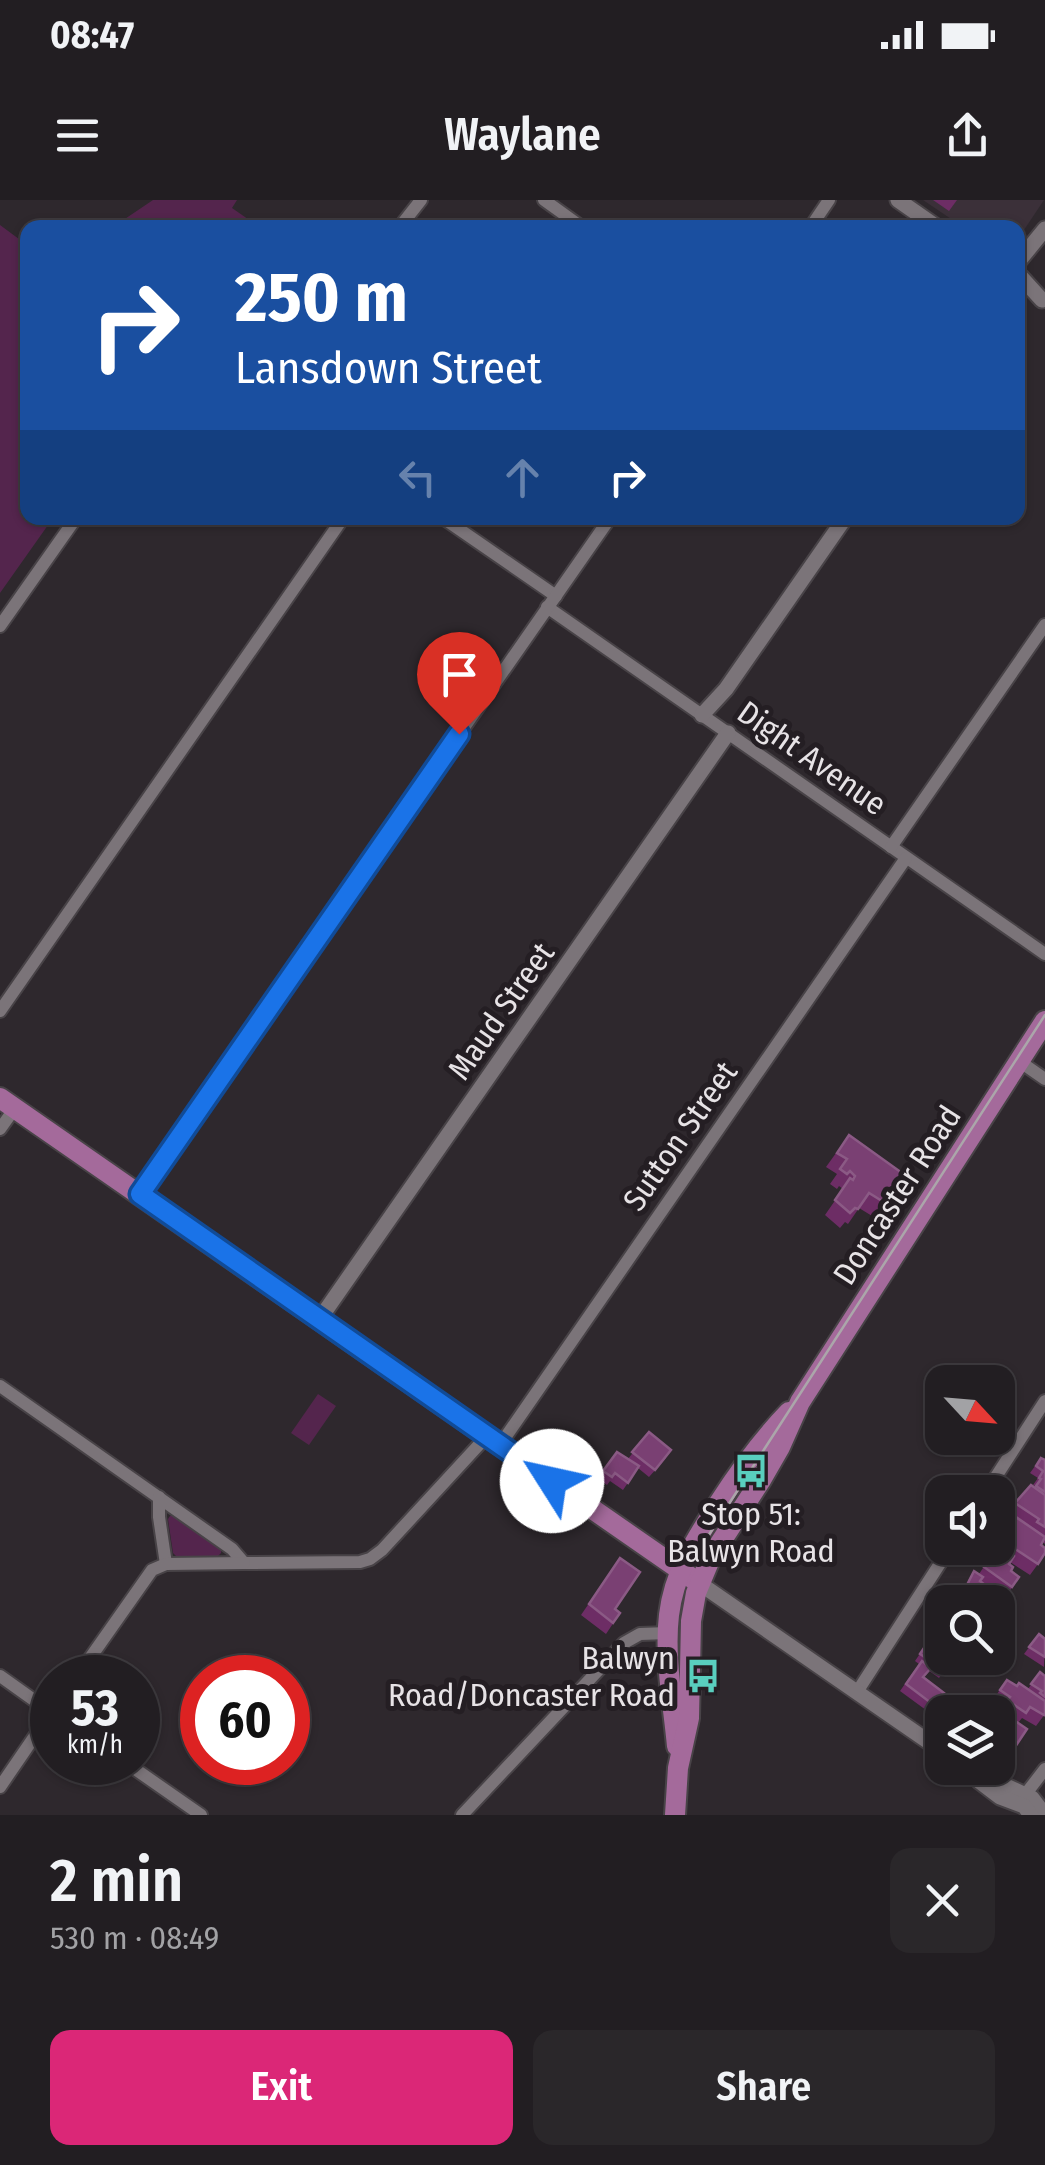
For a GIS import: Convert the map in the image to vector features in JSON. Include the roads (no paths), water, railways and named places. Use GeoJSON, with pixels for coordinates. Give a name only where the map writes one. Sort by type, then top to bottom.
{"type":"FeatureCollection","features":[{"type":"Feature","properties":{"kind":"main road","name":"Doncaster Road"},"geometry":{"type":"LineString","coordinates":[[678,1768],[689,1718],[691,1622],[699,1583],[711,1557],[771,1463],[800,1402],[1045,1021]]}},
{"type":"Feature","properties":{"kind":"main road"},"geometry":{"type":"LineString","coordinates":[[7,1103],[699,1583]]}},
{"type":"Feature","properties":{"kind":"main road","name":"Doncaster Road"},"geometry":{"type":"LineString","coordinates":[[675,1815],[678,1768],[668,1633],[680,1570],[744,1466],[800,1402]]}},
{"type":"Feature","properties":{"kind":"street"},"geometry":{"type":"LineString","coordinates":[[544,200],[572,220]]}},
{"type":"Feature","properties":{"kind":"street"},"geometry":{"type":"LineString","coordinates":[[898,200],[927,220]]}},
{"type":"Feature","properties":{"kind":"street"},"geometry":{"type":"LineString","coordinates":[[1025,263],[1041,234]]}},
{"type":"Feature","properties":{"kind":"street"},"geometry":{"type":"LineString","coordinates":[[1025,282],[1044,300]]}},
{"type":"Feature","properties":{"kind":"street"},"geometry":{"type":"LineString","coordinates":[[0,626],[71,525]]}},
{"type":"Feature","properties":{"kind":"street"},"geometry":{"type":"LineString","coordinates":[[0,1011],[338,525]]}},
{"type":"Feature","properties":{"kind":"street","name":"Dight Avenue"},"geometry":{"type":"LineString","coordinates":[[452,525],[706,718],[1045,954]]}},
{"type":"Feature","properties":{"kind":"street"},"geometry":{"type":"LineString","coordinates":[[140,1194],[605,525]]}},
{"type":"Feature","properties":{"kind":"street"},"geometry":{"type":"LineString","coordinates":[[706,718],[840,525]]}},
{"type":"Feature","properties":{"kind":"street"},"geometry":{"type":"LineString","coordinates":[[891,848],[1045,624]]}},
{"type":"Feature","properties":{"kind":"street","name":"Maud Street"},"geometry":{"type":"LineString","coordinates":[[319,1320],[728,733]]}},
{"type":"Feature","properties":{"kind":"street","name":"Sutton Street"},"geometry":{"type":"LineString","coordinates":[[166,1564],[360,1562],[382,1550],[494,1441],[906,858]]}},
{"type":"Feature","properties":{"kind":"street"},"geometry":{"type":"LineString","coordinates":[[1019,1061],[1045,1078]]}},
{"type":"Feature","properties":{"kind":"street"},"geometry":{"type":"LineString","coordinates":[[0,1129],[7,1103]]}},
{"type":"Feature","properties":{"kind":"street"},"geometry":{"type":"LineString","coordinates":[[0,1386],[232,1548],[244,1563]]}},
{"type":"Feature","properties":{"kind":"street"},"geometry":{"type":"LineString","coordinates":[[997,1475],[1045,1401]]}},
{"type":"Feature","properties":{"kind":"street"},"geometry":{"type":"LineString","coordinates":[[92,1655],[146,1576],[166,1564],[159,1497]]}},
{"type":"Feature","properties":{"kind":"street"},"geometry":{"type":"LineString","coordinates":[[857,1692],[939,1565]]}},
{"type":"Feature","properties":{"kind":"street"},"geometry":{"type":"LineString","coordinates":[[699,1583],[925,1738]]}},
{"type":"Feature","properties":{"kind":"street"},"geometry":{"type":"LineString","coordinates":[[462,1815],[624,1643],[640,1634],[668,1633]]}},
{"type":"Feature","properties":{"kind":"street"},"geometry":{"type":"LineString","coordinates":[[0,1676],[30,1697]]}},
{"type":"Feature","properties":{"kind":"street"},"geometry":{"type":"LineString","coordinates":[[0,1786],[30,1743]]}},
{"type":"Feature","properties":{"kind":"street"},"geometry":{"type":"LineString","coordinates":[[1028,1804],[1045,1772]]}},
{"type":"Feature","properties":{"kind":"street"},"geometry":{"type":"LineString","coordinates":[[158,1785],[201,1815]]}},
{"type":"Feature","properties":{"kind":"street"},"geometry":{"type":"LineString","coordinates":[[984,1785],[995,1794],[1028,1804],[1045,1815]]}},
{"type":"Feature","properties":{"kind":"tram line"},"geometry":{"type":"LineString","coordinates":[[701,1547],[1045,1015]]}},
{"type":"Feature","properties":{"kind":"place","name":"Stop 51: Balwyn Road"},"geometry":{"type":"Point","coordinates":[751,1471]}},
{"type":"Feature","properties":{"kind":"place","name":"Balwyn Road/Doncaster Road"},"geometry":{"type":"Point","coordinates":[703,1676]}}]}
